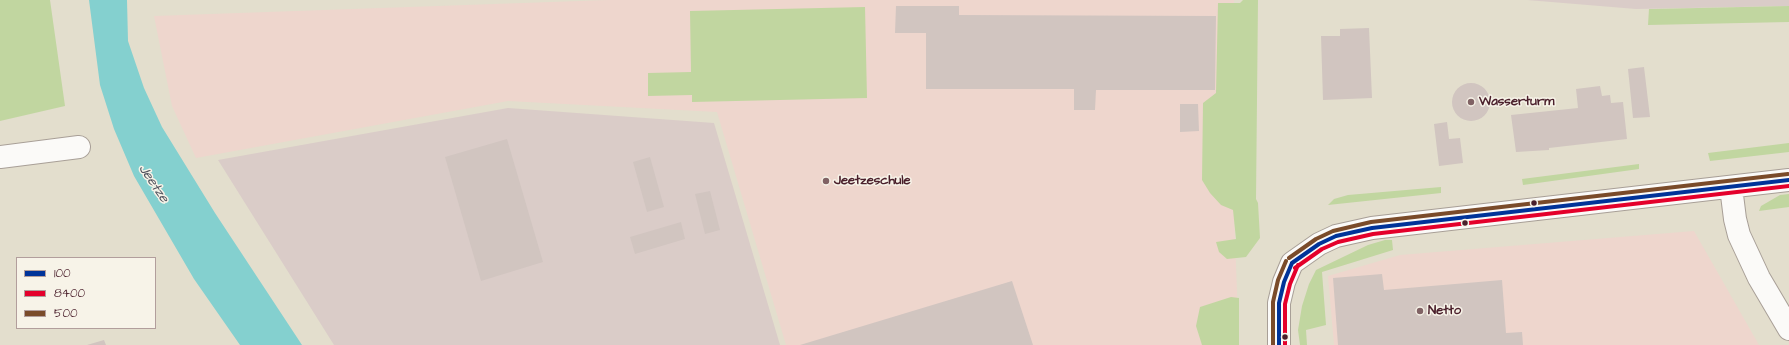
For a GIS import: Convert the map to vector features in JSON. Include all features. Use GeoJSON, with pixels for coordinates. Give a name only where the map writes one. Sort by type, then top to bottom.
{"type":"FeatureCollection","features":[{"type":"Feature","properties":{"kind":"street"},"geometry":{"type":"LineString","coordinates":[[0,157],[79,147]]}},
{"type":"Feature","properties":{"kind":"street"},"geometry":{"type":"LineString","coordinates":[[1279,345],[1279,303],[1284,282],[1292,263],[1319,244],[1336,236],[1372,228],[1789,180]]}},
{"type":"Feature","properties":{"kind":"street"},"geometry":{"type":"LineString","coordinates":[[1731,187],[1735,219],[1739,235],[1760,278],[1789,329]]}},
{"type":"Feature","properties":{"kind":"shaded area"},"geometry":{"type":"Polygon","coordinates":[[[608,0],[1234,0],[1233,185],[1239,345],[786,345],[717,112],[508,101],[196,158],[172,106],[154,16],[608,0]]]}},
{"type":"Feature","properties":{"kind":"shaded area"},"geometry":{"type":"Polygon","coordinates":[[[1527,0],[1789,0],[1789,6],[1636,9],[1527,0]]]}},
{"type":"Feature","properties":{"kind":"shaded area"},"geometry":{"type":"Polygon","coordinates":[[[508,108],[714,123],[780,345],[334,345],[218,160],[508,108]]]}},
{"type":"Feature","properties":{"kind":"shaded area"},"geometry":{"type":"Polygon","coordinates":[[[1694,231],[1759,345],[1334,345],[1328,276],[1400,255],[1694,231]]]}},
{"type":"Feature","properties":{"kind":"green space"},"geometry":{"type":"Polygon","coordinates":[[[0,0],[50,0],[65,106],[0,121],[0,0]]]}},
{"type":"Feature","properties":{"kind":"green space"},"geometry":{"type":"Polygon","coordinates":[[[1243,0],[1258,0],[1256,199],[1258,203],[1260,238],[1246,257],[1227,259],[1219,252],[1216,242],[1236,239],[1233,210],[1221,205],[1210,193],[1202,180],[1203,103],[1216,93],[1218,3],[1240,3],[1243,0]]]}},
{"type":"Feature","properties":{"kind":"green space"},"geometry":{"type":"Polygon","coordinates":[[[1789,6],[1789,22],[1648,25],[1649,9],[1789,6]]]}},
{"type":"Feature","properties":{"kind":"green space"},"geometry":{"type":"Polygon","coordinates":[[[865,7],[867,98],[692,102],[692,95],[648,96],[648,73],[691,72],[690,11],[865,7]]]}},
{"type":"Feature","properties":{"kind":"green space"},"geometry":{"type":"Polygon","coordinates":[[[1789,143],[1789,152],[1710,161],[1708,153],[1789,143]]]}},
{"type":"Feature","properties":{"kind":"green space"},"geometry":{"type":"Polygon","coordinates":[[[1639,164],[1639,169],[1523,185],[1522,179],[1639,164]]]}},
{"type":"Feature","properties":{"kind":"green space"},"geometry":{"type":"Polygon","coordinates":[[[1441,187],[1441,193],[1328,205],[1334,199],[1348,195],[1441,187]]]}},
{"type":"Feature","properties":{"kind":"green space"},"geometry":{"type":"Polygon","coordinates":[[[1789,194],[1789,207],[1759,211],[1761,206],[1780,195],[1789,194]]]}},
{"type":"Feature","properties":{"kind":"green space"},"geometry":{"type":"Polygon","coordinates":[[[1385,240],[1392,240],[1393,250],[1322,272],[1326,325],[1306,330],[1307,345],[1300,345],[1298,330],[1302,306],[1309,284],[1316,270],[1368,245],[1385,240]]]}},
{"type":"Feature","properties":{"kind":"green space"},"geometry":{"type":"Polygon","coordinates":[[[1231,297],[1239,298],[1239,345],[1202,345],[1196,326],[1200,307],[1231,297]]]}},
{"type":"Feature","properties":{"kind":"water","name":"Jeetze"},"geometry":{"type":"Polygon","coordinates":[[[89,0],[127,0],[128,41],[144,88],[162,127],[215,213],[302,345],[240,345],[194,279],[134,176],[114,129],[100,85],[89,0]]]}},
{"type":"Feature","properties":{"kind":"building"},"geometry":{"type":"Polygon","coordinates":[[[896,6],[959,6],[959,15],[1216,16],[1215,90],[1096,90],[1095,110],[1074,110],[1074,89],[926,89],[926,33],[895,33],[896,6]]]}},
{"type":"Feature","properties":{"kind":"building"},"geometry":{"type":"Polygon","coordinates":[[[1369,28],[1372,98],[1323,100],[1321,36],[1340,36],[1340,29],[1369,28]]]}},
{"type":"Feature","properties":{"kind":"building"},"geometry":{"type":"Polygon","coordinates":[[[1644,67],[1650,117],[1633,118],[1628,69],[1644,67]]]}},
{"type":"Feature","properties":{"kind":"building","name":"Wasserturm"},"geometry":{"type":"Polygon","coordinates":[[[1467,83],[1475,83],[1485,88],[1489,95],[1489,109],[1485,116],[1475,121],[1467,121],[1457,116],[1455,113],[1452,106],[1452,98],[1457,88],[1460,86],[1467,83]]]}},
{"type":"Feature","properties":{"kind":"building"},"geometry":{"type":"Polygon","coordinates":[[[1600,86],[1602,96],[1610,95],[1611,103],[1623,102],[1627,139],[1549,148],[1549,150],[1516,152],[1511,115],[1578,108],[1576,89],[1600,86]]]}},
{"type":"Feature","properties":{"kind":"building"},"geometry":{"type":"Polygon","coordinates":[[[1180,104],[1198,104],[1199,131],[1180,132],[1180,104]]]}},
{"type":"Feature","properties":{"kind":"building"},"geometry":{"type":"Polygon","coordinates":[[[1447,122],[1449,139],[1460,138],[1463,163],[1439,166],[1434,124],[1447,122]]]}},
{"type":"Feature","properties":{"kind":"building"},"geometry":{"type":"Polygon","coordinates":[[[507,139],[543,262],[481,281],[445,157],[507,139]]]}},
{"type":"Feature","properties":{"kind":"building"},"geometry":{"type":"Polygon","coordinates":[[[650,157],[664,207],[647,212],[633,162],[650,157]]]}},
{"type":"Feature","properties":{"kind":"building"},"geometry":{"type":"Polygon","coordinates":[[[710,191],[720,230],[705,234],[695,194],[710,191]]]}},
{"type":"Feature","properties":{"kind":"building"},"geometry":{"type":"Polygon","coordinates":[[[681,222],[685,239],[635,254],[630,237],[681,222]]]}},
{"type":"Feature","properties":{"kind":"building","name":"Netto"},"geometry":{"type":"Polygon","coordinates":[[[1382,274],[1384,290],[1502,280],[1506,333],[1522,332],[1523,345],[1338,345],[1333,278],[1382,274]]]}},
{"type":"Feature","properties":{"kind":"building"},"geometry":{"type":"Polygon","coordinates":[[[1012,281],[1033,345],[800,345],[1012,281]]]}},
{"type":"Feature","properties":{"kind":"building"},"geometry":{"type":"Polygon","coordinates":[[[104,340],[106,345],[87,345],[104,340]]]}},
{"type":"Feature","properties":{"kind":"transit line","name":"500"},"geometry":{"type":"LineString","coordinates":[[1289,258],[1316,239],[1333,231],[1371,222],[1788,174]]}},
{"type":"Feature","properties":{"kind":"transit line","name":"100"},"geometry":{"type":"LineString","coordinates":[[1292,263],[1319,244],[1336,236],[1372,228],[1789,180]]}},
{"type":"Feature","properties":{"kind":"transit line","name":"8400"},"geometry":{"type":"LineString","coordinates":[[1295,268],[1322,249],[1338,242],[1373,234],[1789,186]]}},
{"type":"Feature","properties":{"kind":"transit line","name":"500"},"geometry":{"type":"LineString","coordinates":[[1273,345],[1273,302],[1278,280],[1286,261]]}},
{"type":"Feature","properties":{"kind":"transit line","name":"100"},"geometry":{"type":"LineString","coordinates":[[1279,345],[1279,303],[1284,282],[1292,263]]}},
{"type":"Feature","properties":{"kind":"transit line","name":"8400"},"geometry":{"type":"LineString","coordinates":[[1285,345],[1285,304],[1290,284],[1298,265]]}},
{"type":"Feature","properties":{"kind":"place","name":"Wasserturm"},"geometry":{"type":"Point","coordinates":[1471,102]}},
{"type":"Feature","properties":{"kind":"place","name":"Jeetzeschule"},"geometry":{"type":"Point","coordinates":[826,181]}},
{"type":"Feature","properties":{"kind":"place","name":"Netto"},"geometry":{"type":"Point","coordinates":[1420,311]}}]}
